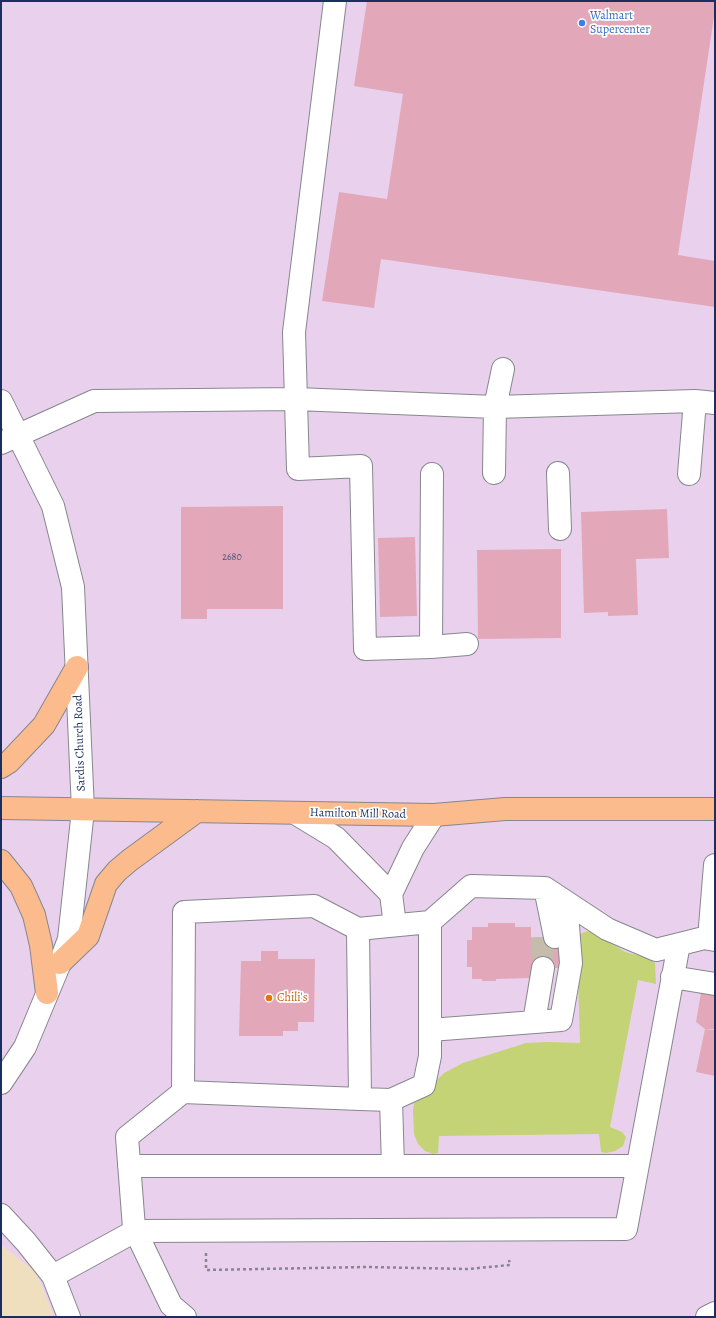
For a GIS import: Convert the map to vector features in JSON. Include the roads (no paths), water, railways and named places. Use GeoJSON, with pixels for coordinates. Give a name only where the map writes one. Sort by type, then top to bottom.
{"type":"FeatureCollection","features":[{"type":"Feature","properties":{"kind":"main road"},"geometry":{"type":"LineString","coordinates":[[1,766],[9,762],[44,725],[76,667]]}},
{"type":"Feature","properties":{"kind":"main road","name":"Hamilton Mill Road"},"geometry":{"type":"LineString","coordinates":[[1,808],[434,815],[505,809],[715,809]]}},
{"type":"Feature","properties":{"kind":"main road"},"geometry":{"type":"LineString","coordinates":[[60,963],[88,936],[106,884],[130,860],[197,811]]}},
{"type":"Feature","properties":{"kind":"main road"},"geometry":{"type":"LineString","coordinates":[[1,861],[21,886],[34,915],[41,945],[47,993]]}},
{"type":"Feature","properties":{"kind":"street"},"geometry":{"type":"LineString","coordinates":[[335,1],[294,332],[298,469],[361,466],[365,649],[431,647],[467,644]]}},
{"type":"Feature","properties":{"kind":"street"},"geometry":{"type":"LineString","coordinates":[[494,473],[496,407],[503,369]]}},
{"type":"Feature","properties":{"kind":"street"},"geometry":{"type":"LineString","coordinates":[[10,439],[94,401],[296,399],[496,407],[705,402],[689,474]]}},
{"type":"Feature","properties":{"kind":"street","name":"Sardis Church Road"},"geometry":{"type":"LineString","coordinates":[[1,401],[10,439],[53,506],[73,587],[82,810],[69,939],[25,1047],[1,1083]]}},
{"type":"Feature","properties":{"kind":"street"},"geometry":{"type":"LineString","coordinates":[[558,473],[560,529]]}},
{"type":"Feature","properties":{"kind":"street"},"geometry":{"type":"LineString","coordinates":[[431,647],[432,474]]}},
{"type":"Feature","properties":{"kind":"street"},"geometry":{"type":"LineString","coordinates":[[295,813],[336,838],[391,894]]}},
{"type":"Feature","properties":{"kind":"street"},"geometry":{"type":"LineString","coordinates":[[395,925],[391,894],[413,848],[434,815]]}},
{"type":"Feature","properties":{"kind":"street"},"geometry":{"type":"LineString","coordinates":[[183,1092],[184,912],[314,906],[358,929],[430,922],[471,886],[542,888],[607,929],[656,950],[704,938],[712,939],[715,865]]}},
{"type":"Feature","properties":{"kind":"street"},"geometry":{"type":"LineString","coordinates":[[542,888],[549,937]]}},
{"type":"Feature","properties":{"kind":"street"},"geometry":{"type":"LineString","coordinates":[[547,1021],[571,963],[566,902]]}},
{"type":"Feature","properties":{"kind":"street"},"geometry":{"type":"LineString","coordinates":[[184,1317],[171,1305],[134,1228],[127,1136],[183,1092],[391,1100],[424,1085],[430,1056],[430,922]]}},
{"type":"Feature","properties":{"kind":"street"},"geometry":{"type":"LineString","coordinates":[[358,929],[360,1099]]}},
{"type":"Feature","properties":{"kind":"street"},"geometry":{"type":"LineString","coordinates":[[53,1276],[135,1231],[626,1229],[679,944]]}},
{"type":"Feature","properties":{"kind":"street"},"geometry":{"type":"LineString","coordinates":[[547,1021],[548,968]]}},
{"type":"Feature","properties":{"kind":"street"},"geometry":{"type":"LineString","coordinates":[[672,978],[715,984]]}},
{"type":"Feature","properties":{"kind":"street"},"geometry":{"type":"LineString","coordinates":[[430,1030],[547,1021]]}},
{"type":"Feature","properties":{"kind":"street"},"geometry":{"type":"LineString","coordinates":[[391,1100],[393,1166]]}},
{"type":"Feature","properties":{"kind":"street"},"geometry":{"type":"LineString","coordinates":[[129,1166],[638,1166]]}},
{"type":"Feature","properties":{"kind":"street"},"geometry":{"type":"LineString","coordinates":[[1,1215],[26,1242],[53,1276],[69,1317]]}},
{"type":"Feature","properties":{"kind":"street"},"geometry":{"type":"LineString","coordinates":[[707,1317],[715,1313]]}},
{"type":"Feature","properties":{"kind":"tunnel"},"geometry":{"type":"LineString","coordinates":[[542,937],[543,968]]}},
{"type":"Feature","properties":{"kind":"place","name":"Walmart Supercenter"},"geometry":{"type":"Point","coordinates":[582,23]}},
{"type":"Feature","properties":{"kind":"place","name":"Chili's"},"geometry":{"type":"Point","coordinates":[269,998]}}]}
